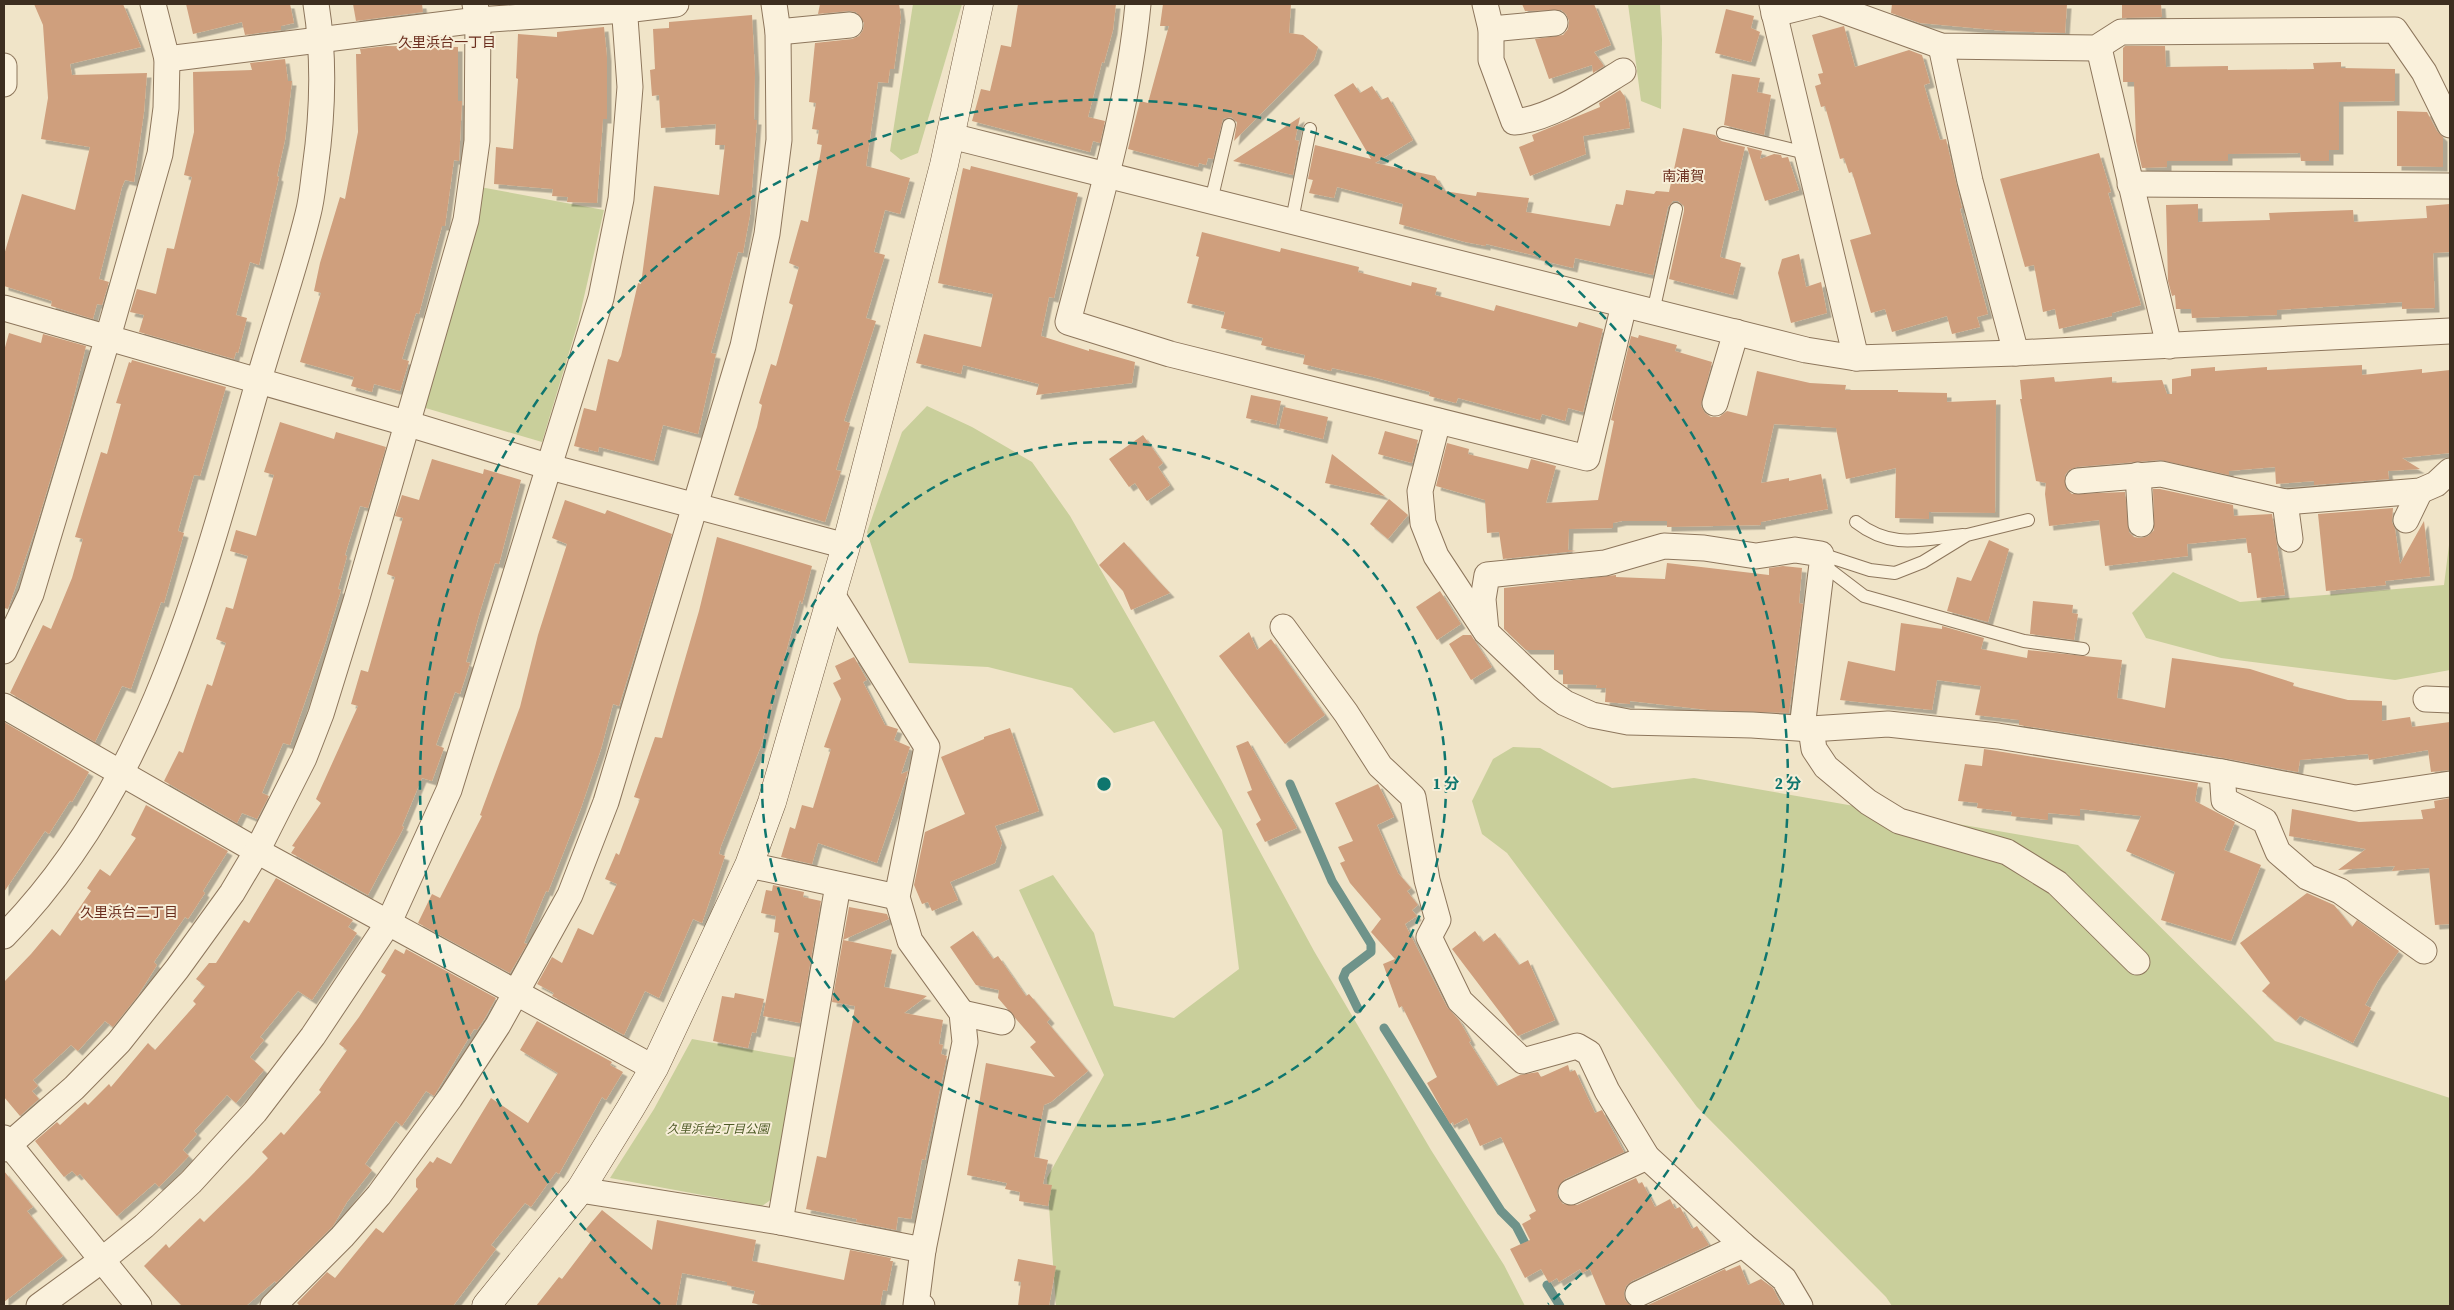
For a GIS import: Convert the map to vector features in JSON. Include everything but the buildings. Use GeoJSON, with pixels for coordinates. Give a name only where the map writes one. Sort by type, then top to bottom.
{"type":"FeatureCollection","features":[{"type":"Feature","properties":{"kind":"street"},"geometry":{"type":"LineString","coordinates":[[4,651],[31,594],[108,337],[160,154],[166,108],[166,59],[153,4]]}},
{"type":"Feature","properties":{"kind":"street"},"geometry":{"type":"LineString","coordinates":[[4,936],[61,869],[122,773],[172,661],[196,594],[308,213],[322,118],[322,40],[316,4]]}},
{"type":"Feature","properties":{"kind":"street"},"geometry":{"type":"LineString","coordinates":[[166,59],[322,40],[477,12],[676,4]]}},
{"type":"Feature","properties":{"kind":"street"},"geometry":{"type":"LineString","coordinates":[[273,1306],[298,1284],[379,1195],[450,1098],[517,992],[570,895],[606,802],[743,346],[767,234],[779,140],[778,32],[774,4]]}},
{"type":"Feature","properties":{"kind":"street"},"geometry":{"type":"LineString","coordinates":[[486,1306],[580,1190],[654,1068],[749,865],[772,802],[833,596],[951,136],[979,4]]}},
{"type":"Feature","properties":{"kind":"street"},"geometry":{"type":"LineString","coordinates":[[1138,4],[1133,57],[1106,176],[1068,322],[1170,354],[1587,458],[1624,305]]}},
{"type":"Feature","properties":{"kind":"street"},"geometry":{"type":"LineString","coordinates":[[1485,4],[1491,29],[1491,60],[1514,122],[1538,116],[1580,98],[1623,71]]}},
{"type":"Feature","properties":{"kind":"street"},"geometry":{"type":"LineString","coordinates":[[1815,4],[1773,9],[1856,358]]}},
{"type":"Feature","properties":{"kind":"street"},"geometry":{"type":"LineString","coordinates":[[1825,4],[1941,46],[2100,48],[2121,32],[2394,30],[2424,72],[2448,116]]}},
{"type":"Feature","properties":{"kind":"street"},"geometry":{"type":"LineString","coordinates":[[39,1306],[102,1260],[191,1182],[255,1112],[313,1036],[389,922],[449,790],[601,298],[621,199],[630,87],[625,7]]}},
{"type":"Feature","properties":{"kind":"street"},"geometry":{"type":"LineString","coordinates":[[139,1306],[6,1144],[74,1088],[119,1042],[201,937],[232,893],[258,851],[304,758],[320,714],[409,424],[466,220],[477,141],[477,12]]}},
{"type":"Feature","properties":{"kind":"street"},"geometry":{"type":"LineString","coordinates":[[1491,29],[1555,23]]}},
{"type":"Feature","properties":{"kind":"street"},"geometry":{"type":"LineString","coordinates":[[778,32],[850,25]]}},
{"type":"Feature","properties":{"kind":"street"},"geometry":{"type":"LineString","coordinates":[[1941,46],[1970,181],[2016,354]]}},
{"type":"Feature","properties":{"kind":"street"},"geometry":{"type":"LineString","coordinates":[[2100,48],[2169,346]]}},
{"type":"Feature","properties":{"kind":"street"},"geometry":{"type":"LineString","coordinates":[[4,66],[4,84]]}},
{"type":"Feature","properties":{"kind":"street"},"geometry":{"type":"LineString","coordinates":[[951,136],[1806,350],[1856,358],[2016,354],[2450,330]]}},
{"type":"Feature","properties":{"kind":"street"},"geometry":{"type":"LineString","coordinates":[[2130,184],[2450,186]]}},
{"type":"Feature","properties":{"kind":"street"},"geometry":{"type":"LineString","coordinates":[[4,308],[409,424],[550,467],[846,546]]}},
{"type":"Feature","properties":{"kind":"street"},"geometry":{"type":"LineString","coordinates":[[1715,403],[1736,332]]}},
{"type":"Feature","properties":{"kind":"street"},"geometry":{"type":"LineString","coordinates":[[1438,421],[1420,491],[1423,523],[1436,556],[1486,632],[1548,690],[1565,703],[1592,715],[1628,722],[1676,722],[1807,729],[1898,725],[2007,737],[2222,772],[2355,798],[2450,784]]}},
{"type":"Feature","properties":{"kind":"street"},"geometry":{"type":"LineString","coordinates":[[2078,481],[2161,474],[2285,502],[2420,490],[2436,484],[2450,471]]}},
{"type":"Feature","properties":{"kind":"street"},"geometry":{"type":"LineString","coordinates":[[2138,475],[2141,524]]}},
{"type":"Feature","properties":{"kind":"street"},"geometry":{"type":"LineString","coordinates":[[2406,520],[2420,490]]}},
{"type":"Feature","properties":{"kind":"street"},"geometry":{"type":"LineString","coordinates":[[2285,502],[2290,538]]}},
{"type":"Feature","properties":{"kind":"street"},"geometry":{"type":"LineString","coordinates":[[1486,632],[1483,599],[1487,576],[1605,563],[1664,546],[1704,548],[1756,556],[1795,550],[1821,559],[1807,729],[1814,749],[1826,767],[1868,802],[1899,821],[2007,852],[2057,883],[2137,962]]}},
{"type":"Feature","properties":{"kind":"street"},"geometry":{"type":"LineString","coordinates":[[833,596],[927,747],[897,897],[910,941],[962,1013],[965,1042],[923,1250],[916,1305],[922,1306]]}},
{"type":"Feature","properties":{"kind":"street"},"geometry":{"type":"LineString","coordinates":[[1283,627],[1346,713],[1380,766],[1413,798],[1427,880],[1438,920],[1429,937],[1460,1001],[1524,1061],[1577,1046],[1589,1053],[1607,1091],[1646,1156],[1743,1245],[1784,1279],[1796,1305]]}},
{"type":"Feature","properties":{"kind":"street"},"geometry":{"type":"LineString","coordinates":[[4,706],[258,851],[654,1068]]}},
{"type":"Feature","properties":{"kind":"street"},"geometry":{"type":"LineString","coordinates":[[2222,772],[2224,800],[2265,821],[2278,852],[2307,877],[2340,891],[2424,951]]}},
{"type":"Feature","properties":{"kind":"street"},"geometry":{"type":"LineString","coordinates":[[749,865],[897,897]]}},
{"type":"Feature","properties":{"kind":"street"},"geometry":{"type":"LineString","coordinates":[[780,1222],[838,885]]}},
{"type":"Feature","properties":{"kind":"street"},"geometry":{"type":"LineString","coordinates":[[962,1013],[1002,1022]]}},
{"type":"Feature","properties":{"kind":"street"},"geometry":{"type":"LineString","coordinates":[[1571,1192],[1646,1156]]}},
{"type":"Feature","properties":{"kind":"street"},"geometry":{"type":"LineString","coordinates":[[580,1190],[780,1222],[923,1250]]}},
{"type":"Feature","properties":{"kind":"street"},"geometry":{"type":"LineString","coordinates":[[1638,1294],[1743,1245]]}},
{"type":"Feature","properties":{"kind":"lane"},"geometry":{"type":"LineString","coordinates":[[1211,201],[1229,125]]}},
{"type":"Feature","properties":{"kind":"lane"},"geometry":{"type":"LineString","coordinates":[[1292,220],[1310,129]]}},
{"type":"Feature","properties":{"kind":"lane"},"geometry":{"type":"LineString","coordinates":[[1723,133],[1806,153]]}},
{"type":"Feature","properties":{"kind":"lane"},"geometry":{"type":"LineString","coordinates":[[1653,312],[1676,209]]}},
{"type":"Feature","properties":{"kind":"lane"},"geometry":{"type":"LineString","coordinates":[[1856,522],[1872,534],[1902,541],[1966,535],[2028,520]]}},
{"type":"Feature","properties":{"kind":"lane"},"geometry":{"type":"LineString","coordinates":[[1821,559],[1870,570],[1895,573],[1923,562],[1966,535]]}},
{"type":"Feature","properties":{"kind":"lane"},"geometry":{"type":"LineString","coordinates":[[1821,559],[1864,596],[2024,641],[2083,649]]}},
{"type":"Feature","properties":{"kind":"green space"},"geometry":{"type":"Polygon","coordinates":[[[913,4],[962,4],[918,153],[901,160],[890,151],[913,4]]]}},
{"type":"Feature","properties":{"kind":"green space"},"geometry":{"type":"Polygon","coordinates":[[[1628,4],[1660,4],[1662,39],[1661,109],[1641,101],[1628,4]]]}},
{"type":"Feature","properties":{"kind":"green space"},"geometry":{"type":"Polygon","coordinates":[[[480,187],[604,210],[578,323],[542,442],[422,407],[480,187]]]}},
{"type":"Feature","properties":{"kind":"green space"},"geometry":{"type":"Polygon","coordinates":[[[927,406],[972,427],[1032,462],[1070,516],[1221,780],[1314,951],[1431,1150],[1504,1265],[1525,1306],[1056,1306],[1047,1178],[1104,1075],[1019,890],[1053,875],[1094,933],[1114,1006],[1174,1018],[1239,969],[1222,830],[1154,721],[1114,733],[1072,688],[988,667],[909,663],[867,532],[902,432],[927,406]]]}},
{"type":"Feature","properties":{"kind":"green space"},"geometry":{"type":"Polygon","coordinates":[[[2450,537],[2450,670],[2395,680],[2221,658],[2146,638],[2132,613],[2173,572],[2240,602],[2444,585],[2450,537]]]}},
{"type":"Feature","properties":{"kind":"green space"},"geometry":{"type":"Polygon","coordinates":[[[1513,747],[1540,748],[1612,788],[1694,778],[2078,845],[2275,1041],[2450,1098],[2450,1306],[1892,1306],[1886,1297],[1697,1107],[1507,853],[1482,834],[1472,801],[1493,759],[1513,747]]]}},
{"type":"Feature","properties":{"kind":"green space","name":"久里浜台2丁目公園"},"geometry":{"type":"Polygon","coordinates":[[[692,1039],[797,1058],[772,1199],[762,1206],[610,1178],[654,1109],[692,1039]]]}},
{"type":"Feature","properties":{"kind":"waterway"},"geometry":{"type":"LineString","coordinates":[[1290,784],[1332,881],[1371,944],[1371,952],[1346,971],[1343,978],[1358,1009]]}},
{"type":"Feature","properties":{"kind":"waterway"},"geometry":{"type":"LineString","coordinates":[[1384,1028],[1501,1211],[1516,1226],[1529,1251]]}},
{"type":"Feature","properties":{"kind":"waterway"},"geometry":{"type":"LineString","coordinates":[[1547,1285],[1560,1306]]}},
{"type":"Feature","properties":{"kind":"district","name":"久里浜台一丁目"},"geometry":{"type":"Point","coordinates":[447,42]}},
{"type":"Feature","properties":{"kind":"district","name":"南浦賀"},"geometry":{"type":"Point","coordinates":[1683,176]}},
{"type":"Feature","properties":{"kind":"district","name":"久里浜台二丁目"},"geometry":{"type":"Point","coordinates":[129,912]}}]}
